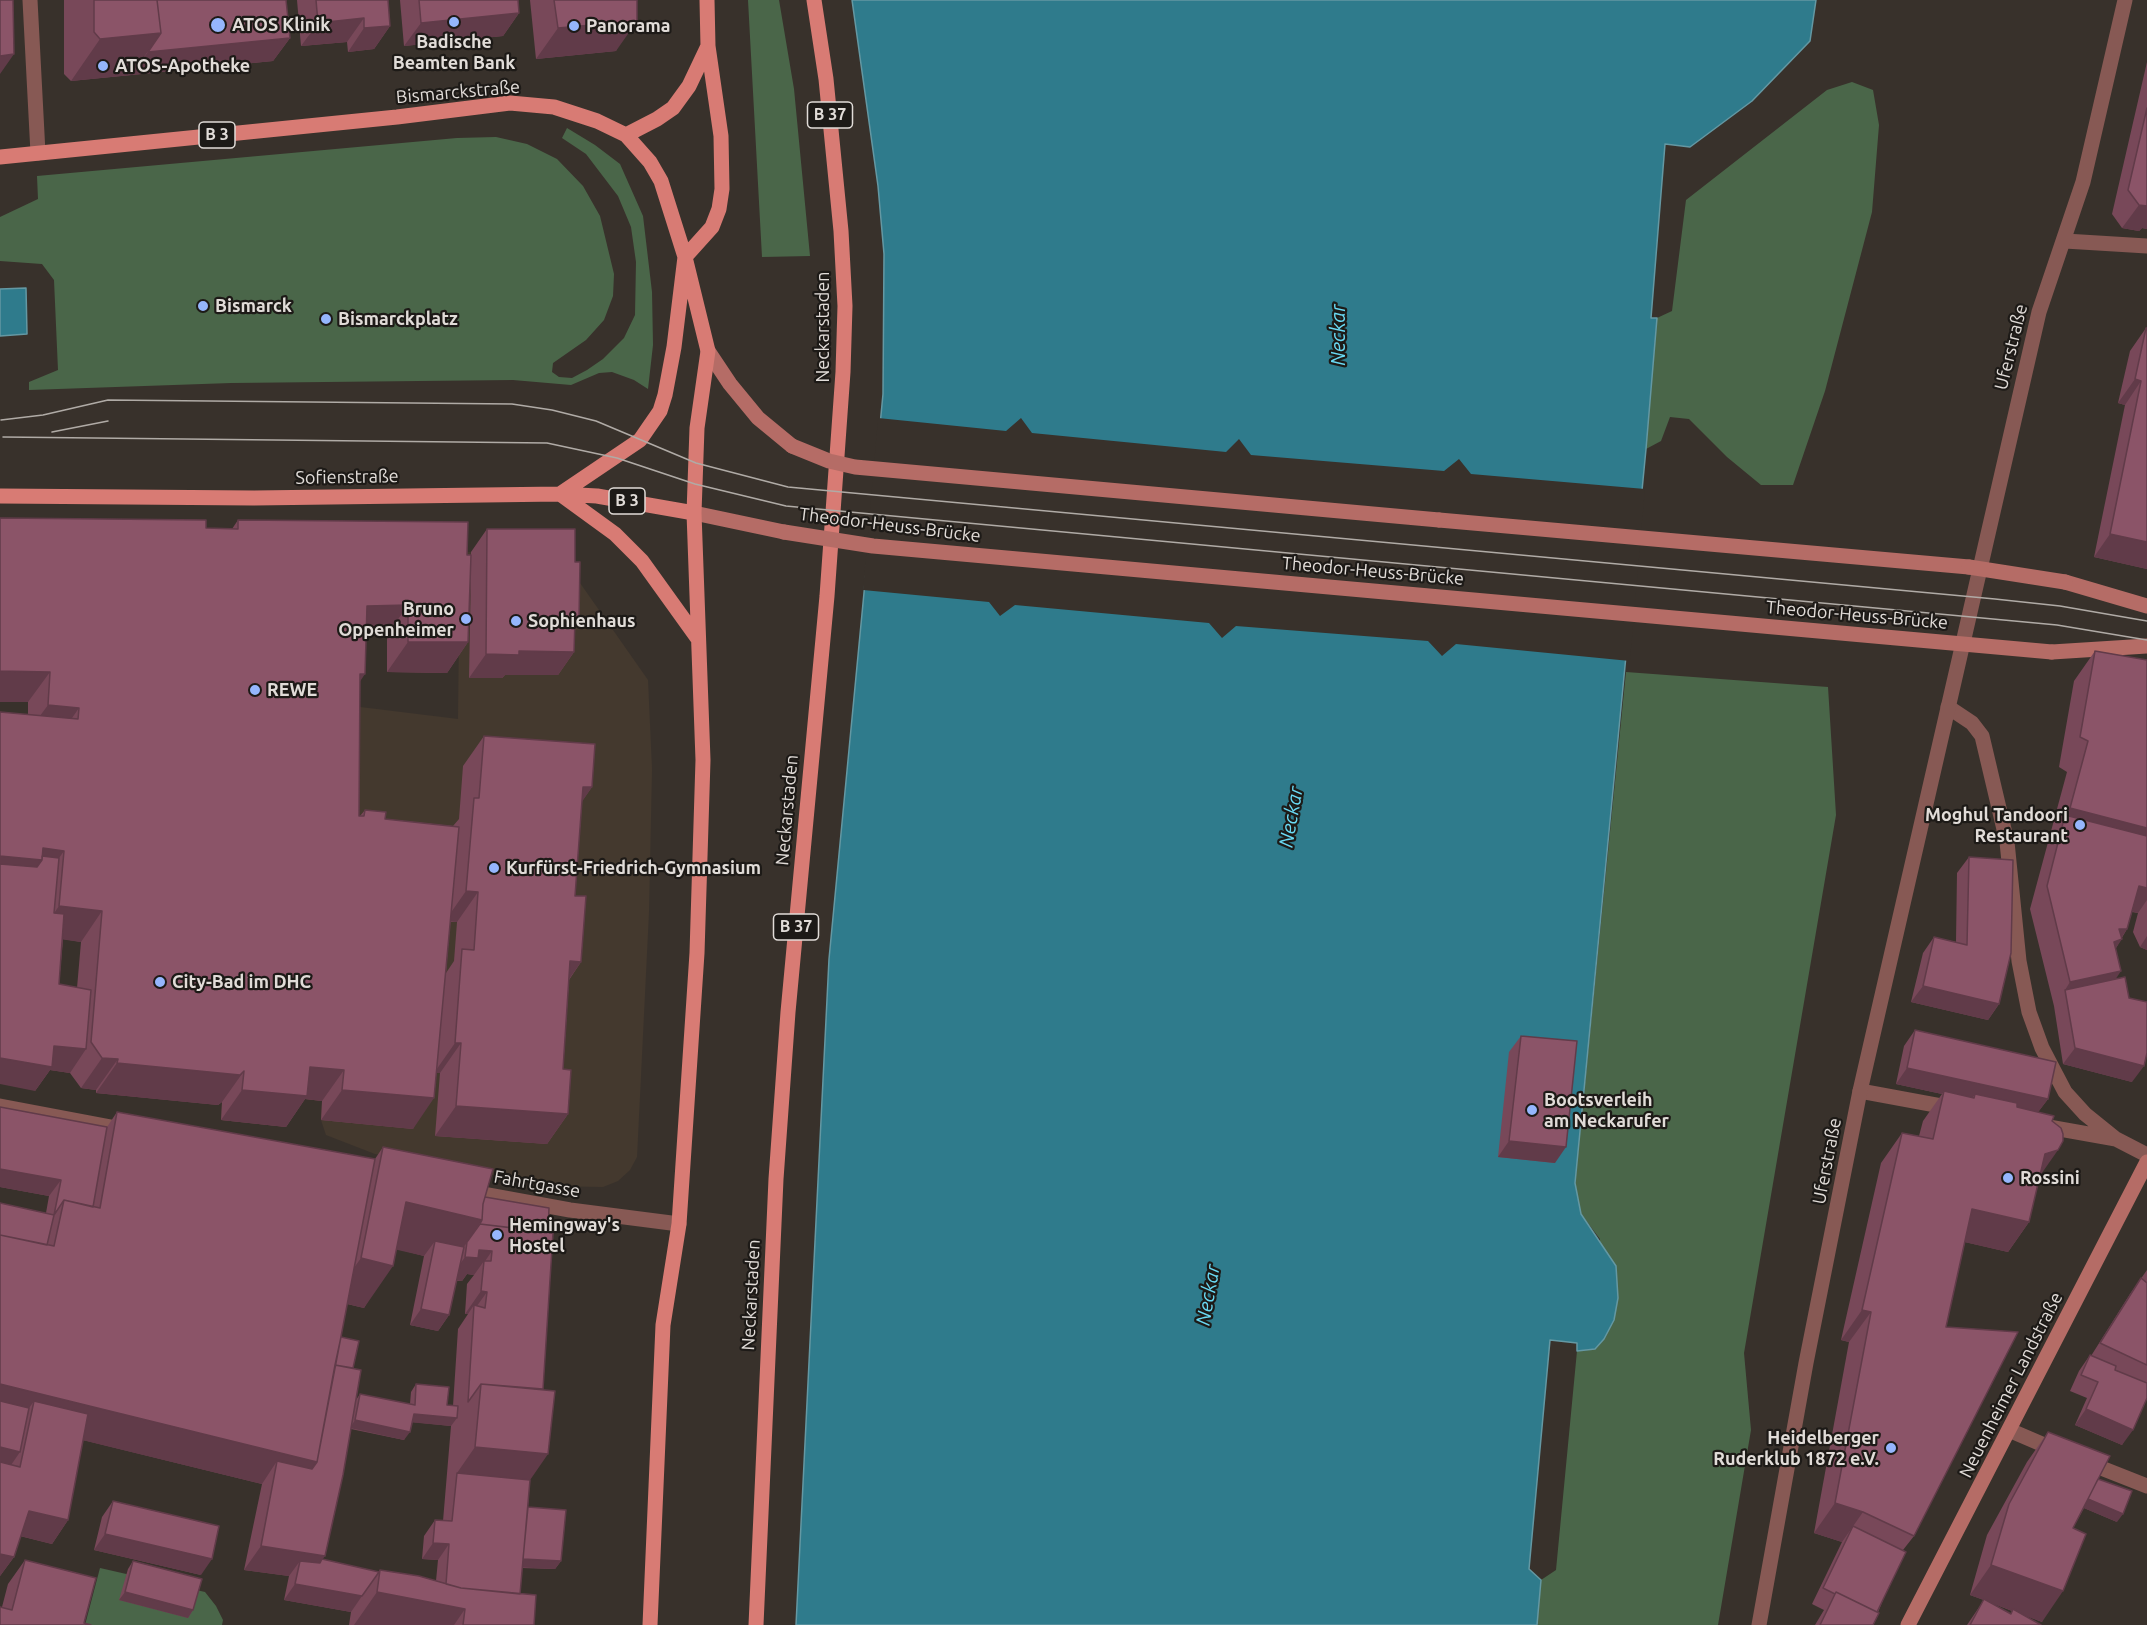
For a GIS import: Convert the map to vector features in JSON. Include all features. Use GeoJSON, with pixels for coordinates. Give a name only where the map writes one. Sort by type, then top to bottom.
{"type":"FeatureCollection","features":[{"type":"Feature","properties":{"kind":"main road"},"geometry":{"type":"LineString","coordinates":[[698,639],[642,561],[615,534],[560,494],[640,440],[660,411],[672,364],[685,257],[712,227],[719,209],[722,189],[721,136],[708,46],[707,0]]}},
{"type":"Feature","properties":{"kind":"main road","name":"Neckarstaden"},"geometry":{"type":"LineString","coordinates":[[756,1625],[777,1167],[843,372],[845,306],[841,231],[826,79],[814,0]]}},
{"type":"Feature","properties":{"kind":"main road"},"geometry":{"type":"LineString","coordinates":[[626,135],[657,120],[673,108],[689,86],[708,46]]}},
{"type":"Feature","properties":{"kind":"main road","name":"Bismarckstraße"},"geometry":{"type":"LineString","coordinates":[[0,157],[397,117],[510,103],[554,107],[597,121],[626,135],[650,162],[661,181],[685,257],[708,351],[730,384],[758,418],[792,446],[829,461],[882,470],[1969,567],[2065,582],[2147,606]]}},
{"type":"Feature","properties":{"kind":"main road","name":"B 3"},"geometry":{"type":"LineString","coordinates":[[694,513],[697,428],[708,351]]}},
{"type":"Feature","properties":{"kind":"main road","name":"Sofienstraße"},"geometry":{"type":"LineString","coordinates":[[0,496],[254,498],[560,494],[597,496],[694,513]]}},
{"type":"Feature","properties":{"kind":"main road"},"geometry":{"type":"LineString","coordinates":[[650,1625],[663,1325],[680,1224],[697,953],[703,760],[694,513]]}},
{"type":"Feature","properties":{"kind":"main road","name":"Theodor-Heuss-Brücke"},"geometry":{"type":"LineString","coordinates":[[694,513],[784,532],[873,546],[2052,652],[2147,646]]}},
{"type":"Feature","properties":{"kind":"main road","name":"Neuenheimer Landstraße"},"geometry":{"type":"LineString","coordinates":[[1908,1625],[2147,1162]]}},
{"type":"Feature","properties":{"kind":"street"},"geometry":{"type":"LineString","coordinates":[[30,0],[38,153]]}},
{"type":"Feature","properties":{"kind":"street","name":"Uferstraße"},"geometry":{"type":"LineString","coordinates":[[1759,1625],[1806,1363],[1860,1091],[2039,312],[2065,241],[2083,182],[2126,0]]}},
{"type":"Feature","properties":{"kind":"street"},"geometry":{"type":"LineString","coordinates":[[2065,241],[2147,246]]}},
{"type":"Feature","properties":{"kind":"street"},"geometry":{"type":"LineString","coordinates":[[1948,707],[1963,715],[1982,736],[2007,842],[2019,961],[2029,1012],[2048,1062],[2065,1092],[2085,1114],[2116,1139],[2147,1155]]}},
{"type":"Feature","properties":{"kind":"street"},"geometry":{"type":"LineString","coordinates":[[1860,1091],[1972,1112]]}},
{"type":"Feature","properties":{"kind":"street"},"geometry":{"type":"LineString","coordinates":[[0,1107],[147,1134]]}},
{"type":"Feature","properties":{"kind":"street"},"geometry":{"type":"LineString","coordinates":[[2026,1122],[2116,1139]]}},
{"type":"Feature","properties":{"kind":"street","name":"Fahrtgasse"},"geometry":{"type":"LineString","coordinates":[[452,1189],[570,1210],[680,1224]]}},
{"type":"Feature","properties":{"kind":"street"},"geometry":{"type":"LineString","coordinates":[[2009,1430],[2147,1486]]}},
{"type":"Feature","properties":{"kind":"shaded area","name":"Kurfürst-Friedrich-Gymnasium"},"geometry":{"type":"Polygon","coordinates":[[[460,552],[559,553],[648,680],[652,769],[649,912],[637,1157],[630,1170],[618,1181],[603,1187],[552,1186],[375,1154],[326,1135],[321,1120],[322,1101],[289,1097],[286,1127],[221,1120],[222,1102],[344,705],[458,719],[460,552]]]}},
{"type":"Feature","properties":{"kind":"green space"},"geometry":{"type":"Polygon","coordinates":[[[748,0],[779,0],[794,89],[810,256],[762,257],[748,0]]]}},
{"type":"Feature","properties":{"kind":"green space"},"geometry":{"type":"Polygon","coordinates":[[[1852,82],[1873,90],[1879,125],[1872,212],[1825,391],[1793,485],[1761,485],[1727,457],[1689,419],[1670,417],[1661,441],[1646,449],[1657,318],[1672,311],[1686,200],[1827,90],[1852,82]]]}},
{"type":"Feature","properties":{"kind":"green space","name":"Bismarckplatz"},"geometry":{"type":"Polygon","coordinates":[[[567,128],[620,164],[643,216],[652,292],[653,345],[648,389],[634,380],[612,372],[599,373],[571,385],[513,380],[231,383],[29,390],[29,382],[58,370],[54,280],[42,264],[0,261],[0,217],[38,199],[37,176],[457,138],[496,137],[527,144],[557,159],[583,186],[600,216],[614,274],[613,296],[604,320],[586,340],[553,363],[552,372],[559,377],[572,378],[603,359],[624,338],[635,315],[636,262],[631,227],[618,196],[586,154],[562,138],[567,128]]]}},
{"type":"Feature","properties":{"kind":"green space"},"geometry":{"type":"Polygon","coordinates":[[[1626,672],[1828,687],[1836,815],[1744,1353],[1751,1430],[1718,1625],[1537,1625],[1541,1580],[1556,1570],[1577,1351],[1595,1349],[1600,1239],[1581,1214],[1575,1183],[1626,672]]]}},
{"type":"Feature","properties":{"kind":"green space"},"geometry":{"type":"Polygon","coordinates":[[[100,1568],[205,1592],[216,1606],[223,1620],[222,1625],[85,1625],[100,1568]]]}},
{"type":"Feature","properties":{"kind":"water","name":"Neckar"},"geometry":{"type":"Polygon","coordinates":[[[852,0],[1816,0],[1810,41],[1752,101],[1690,147],[1665,144],[1651,318],[1657,318],[1646,449],[1575,1183],[1581,1214],[1616,1266],[1618,1298],[1614,1320],[1604,1339],[1595,1349],[1577,1351],[1577,1343],[1550,1340],[1529,1569],[1541,1580],[1537,1625],[796,1625],[829,959],[883,394],[884,254],[878,186],[852,0]]]}},
{"type":"Feature","properties":{"kind":"water"},"geometry":{"type":"Polygon","coordinates":[[[26,288],[27,334],[0,336],[0,289],[26,288]]]}},
{"type":"Feature","properties":{"kind":"pier"},"geometry":{"type":"Polygon","coordinates":[[[878,418],[1006,431],[1021,418],[1032,433],[1226,452],[1239,439],[1251,455],[1444,471],[1459,459],[1471,474],[1645,489],[1630,661],[1456,644],[1442,656],[1428,641],[1236,626],[1222,638],[1209,623],[1015,605],[1000,616],[989,602],[863,590],[878,418]]]}},
{"type":"Feature","properties":{"kind":"building"},"geometry":{"type":"Polygon","coordinates":[[[0,0],[13,0],[14,54],[0,56],[0,0]]]}},
{"type":"Feature","properties":{"kind":"building"},"geometry":{"type":"Polygon","coordinates":[[[94,0],[157,0],[161,33],[100,39],[94,32],[94,0]]]}},
{"type":"Feature","properties":{"kind":"building"},"geometry":{"type":"Polygon","coordinates":[[[157,0],[286,0],[290,38],[148,52],[161,33],[157,0]]]}},
{"type":"Feature","properties":{"kind":"building"},"geometry":{"type":"Polygon","coordinates":[[[316,0],[388,0],[390,26],[364,28],[364,18],[318,23],[316,0]]]}},
{"type":"Feature","properties":{"kind":"building"},"geometry":{"type":"Polygon","coordinates":[[[419,0],[518,0],[519,13],[421,23],[419,0]]]}},
{"type":"Feature","properties":{"kind":"building"},"geometry":{"type":"Polygon","coordinates":[[[554,0],[637,0],[637,21],[558,28],[554,0]]]}},
{"type":"Feature","properties":{"kind":"building"},"geometry":{"type":"Polygon","coordinates":[[[2147,108],[2147,206],[2139,205],[2128,190],[2147,108]]]}},
{"type":"Feature","properties":{"kind":"building"},"geometry":{"type":"Polygon","coordinates":[[[2146,328],[2147,542],[2110,534],[2141,381],[2135,379],[2146,328]]]}},
{"type":"Feature","properties":{"kind":"building"},"geometry":{"type":"Polygon","coordinates":[[[0,518],[206,520],[206,528],[238,529],[238,520],[468,522],[467,555],[471,555],[468,642],[408,642],[408,605],[367,606],[365,674],[360,674],[359,816],[364,816],[365,810],[386,812],[385,819],[459,827],[434,1098],[342,1090],[344,1070],[310,1067],[307,1096],[242,1090],[244,1071],[240,1075],[117,1063],[118,1059],[102,1058],[91,1042],[102,911],[59,906],[64,851],[43,848],[42,860],[0,856],[0,712],[78,719],[79,708],[48,705],[50,672],[0,671],[0,518]]]}},
{"type":"Feature","properties":{"kind":"building","name":"Sophienhaus"},"geometry":{"type":"Polygon","coordinates":[[[487,529],[575,529],[575,562],[580,562],[579,619],[575,619],[574,652],[519,651],[519,655],[486,654],[487,529]]]}},
{"type":"Feature","properties":{"kind":"building"},"geometry":{"type":"Polygon","coordinates":[[[2095,651],[2147,660],[2147,828],[2070,808],[2088,741],[2080,737],[2095,651]]]}},
{"type":"Feature","properties":{"kind":"building"},"geometry":{"type":"Polygon","coordinates":[[[484,736],[595,744],[592,787],[583,787],[575,896],[586,896],[581,962],[570,961],[563,1069],[571,1070],[568,1114],[456,1106],[461,1043],[455,1043],[462,949],[474,950],[478,892],[466,891],[474,798],[479,798],[484,736]]]}},
{"type":"Feature","properties":{"kind":"building"},"geometry":{"type":"Polygon","coordinates":[[[2065,815],[2147,836],[2147,888],[2139,886],[2127,929],[2119,929],[2122,939],[2114,942],[2121,971],[2070,982],[2047,886],[2065,815]]]}},
{"type":"Feature","properties":{"kind":"building"},"geometry":{"type":"Polygon","coordinates":[[[42,856],[59,858],[54,913],[64,914],[59,984],[91,990],[86,1049],[54,1046],[52,1067],[0,1058],[0,864],[37,867],[42,856]]]}},
{"type":"Feature","properties":{"kind":"building"},"geometry":{"type":"Polygon","coordinates":[[[1969,857],[2013,860],[2011,953],[1999,1004],[1923,986],[1934,937],[1967,945],[1969,857]]]}},
{"type":"Feature","properties":{"kind":"building"},"geometry":{"type":"Polygon","coordinates":[[[2125,977],[2129,998],[2147,1002],[2147,1053],[2144,1066],[2075,1048],[2065,990],[2125,977]]]}},
{"type":"Feature","properties":{"kind":"building"},"geometry":{"type":"Polygon","coordinates":[[[1915,1030],[2056,1062],[2048,1099],[1907,1068],[1915,1030]]]}},
{"type":"Feature","properties":{"kind":"building","name":"Bootsverleih am Neckarufer"},"geometry":{"type":"Polygon","coordinates":[[[1521,1036],[1577,1041],[1566,1147],[1509,1141],[1521,1036]]]}},
{"type":"Feature","properties":{"kind":"building"},"geometry":{"type":"Polygon","coordinates":[[[1944,1091],[1974,1098],[1975,1094],[2017,1103],[2017,1107],[2054,1116],[2052,1121],[2061,1128],[2063,1141],[2058,1150],[2045,1154],[2029,1222],[1972,1209],[1946,1327],[2018,1332],[1914,1536],[1863,1512],[1835,1503],[1871,1312],[1862,1310],[1902,1133],[1933,1139],[1944,1091]]]}},
{"type":"Feature","properties":{"kind":"building"},"geometry":{"type":"Polygon","coordinates":[[[0,1107],[107,1127],[93,1207],[64,1200],[54,1215],[61,1180],[0,1169],[0,1107]]]}},
{"type":"Feature","properties":{"kind":"building"},"geometry":{"type":"Polygon","coordinates":[[[117,1112],[375,1159],[317,1462],[0,1384],[0,1235],[54,1246],[64,1200],[100,1208],[117,1112]]]}},
{"type":"Feature","properties":{"kind":"building"},"geometry":{"type":"Polygon","coordinates":[[[383,1147],[493,1169],[483,1204],[482,1220],[406,1202],[393,1266],[361,1258],[383,1147]]]}},
{"type":"Feature","properties":{"kind":"building"},"geometry":{"type":"Polygon","coordinates":[[[485,1197],[549,1208],[548,1232],[480,1224],[485,1197]]]}},
{"type":"Feature","properties":{"kind":"building"},"geometry":{"type":"Polygon","coordinates":[[[0,1203],[54,1215],[47,1245],[0,1235],[0,1203]]]}},
{"type":"Feature","properties":{"kind":"building"},"geometry":{"type":"Polygon","coordinates":[[[480,1224],[553,1233],[543,1389],[481,1384],[468,1402],[474,1305],[485,1308],[487,1292],[481,1291],[484,1261],[491,1261],[492,1251],[479,1250],[478,1258],[465,1257],[467,1242],[480,1224]]]}},
{"type":"Feature","properties":{"kind":"building"},"geometry":{"type":"Polygon","coordinates":[[[435,1241],[464,1247],[449,1315],[421,1309],[435,1241]]]}},
{"type":"Feature","properties":{"kind":"building"},"geometry":{"type":"Polygon","coordinates":[[[2141,1278],[2147,1283],[2147,1365],[2100,1343],[2141,1278]]]}},
{"type":"Feature","properties":{"kind":"building"},"geometry":{"type":"Polygon","coordinates":[[[341,1337],[359,1341],[353,1368],[335,1365],[341,1337]]]}},
{"type":"Feature","properties":{"kind":"building"},"geometry":{"type":"Polygon","coordinates":[[[2090,1355],[2116,1366],[2115,1370],[2147,1383],[2147,1398],[2133,1430],[2086,1409],[2098,1382],[2081,1375],[2090,1355]]]}},
{"type":"Feature","properties":{"kind":"building"},"geometry":{"type":"Polygon","coordinates":[[[335,1365],[361,1370],[343,1475],[325,1556],[261,1546],[277,1461],[312,1469],[317,1462],[335,1365]]]}},
{"type":"Feature","properties":{"kind":"building"},"geometry":{"type":"Polygon","coordinates":[[[416,1384],[449,1387],[447,1405],[458,1406],[457,1418],[414,1414],[410,1432],[355,1420],[360,1394],[415,1405],[416,1384]]]}},
{"type":"Feature","properties":{"kind":"building"},"geometry":{"type":"Polygon","coordinates":[[[481,1384],[555,1391],[548,1454],[475,1447],[481,1384]]]}},
{"type":"Feature","properties":{"kind":"building"},"geometry":{"type":"Polygon","coordinates":[[[0,1401],[29,1408],[20,1452],[0,1447],[0,1401]]]}},
{"type":"Feature","properties":{"kind":"building"},"geometry":{"type":"Polygon","coordinates":[[[34,1401],[88,1414],[68,1520],[29,1511],[14,1557],[0,1554],[0,1462],[20,1467],[34,1401]]]}},
{"type":"Feature","properties":{"kind":"building"},"geometry":{"type":"Polygon","coordinates":[[[2048,1432],[2110,1456],[2073,1528],[2086,1534],[2063,1591],[1991,1565],[2009,1504],[2048,1432]]]}},
{"type":"Feature","properties":{"kind":"building"},"geometry":{"type":"Polygon","coordinates":[[[457,1473],[530,1480],[520,1594],[461,1588],[446,1584],[449,1544],[433,1543],[435,1520],[452,1521],[457,1473]]]}},
{"type":"Feature","properties":{"kind":"building"},"geometry":{"type":"Polygon","coordinates":[[[2098,1479],[2132,1491],[2123,1514],[2088,1499],[2098,1479]]]}},
{"type":"Feature","properties":{"kind":"building"},"geometry":{"type":"Polygon","coordinates":[[[113,1501],[219,1526],[212,1559],[105,1534],[113,1501]]]}},
{"type":"Feature","properties":{"kind":"building"},"geometry":{"type":"Polygon","coordinates":[[[528,1507],[566,1510],[561,1561],[523,1559],[528,1507]]]}},
{"type":"Feature","properties":{"kind":"building"},"geometry":{"type":"Polygon","coordinates":[[[1853,1526],[1906,1552],[1877,1612],[1823,1588],[1853,1526]]]}},
{"type":"Feature","properties":{"kind":"building"},"geometry":{"type":"Polygon","coordinates":[[[322,1559],[379,1572],[362,1596],[295,1584],[300,1561],[320,1563],[322,1559]]]}},
{"type":"Feature","properties":{"kind":"building"},"geometry":{"type":"Polygon","coordinates":[[[25,1560],[96,1578],[84,1623],[91,1625],[0,1625],[0,1607],[12,1610],[25,1560]]]}},
{"type":"Feature","properties":{"kind":"building"},"geometry":{"type":"Polygon","coordinates":[[[133,1561],[202,1579],[193,1610],[125,1592],[133,1561]]]}},
{"type":"Feature","properties":{"kind":"building"},"geometry":{"type":"Polygon","coordinates":[[[380,1570],[419,1576],[461,1588],[536,1595],[534,1625],[463,1625],[465,1609],[377,1592],[380,1570]]]}},
{"type":"Feature","properties":{"kind":"building"},"geometry":{"type":"Polygon","coordinates":[[[1836,1592],[1879,1613],[1873,1625],[1820,1625],[1836,1592]]]}},
{"type":"Feature","properties":{"kind":"building"},"geometry":{"type":"Polygon","coordinates":[[[1984,1599],[2011,1614],[2013,1609],[2041,1625],[1970,1625],[1984,1599]]]}},
{"type":"Feature","properties":{"kind":"tram line"},"geometry":{"type":"LineString","coordinates":[[1,420],[43,415],[108,400],[512,404],[552,410],[596,421],[696,463],[788,487],[1995,599],[2060,606],[2147,621]]}},
{"type":"Feature","properties":{"kind":"tram line"},"geometry":{"type":"LineString","coordinates":[[52,432],[108,421]]}},
{"type":"Feature","properties":{"kind":"tram line"},"geometry":{"type":"LineString","coordinates":[[3,437],[547,443],[617,458],[695,484],[786,506],[2057,625],[2147,640]]}},
{"type":"Feature","properties":{"kind":"place","name":"Badische Beamten Bank"},"geometry":{"type":"Point","coordinates":[454,22]}},
{"type":"Feature","properties":{"kind":"place","name":"ATOS Klinik"},"geometry":{"type":"Point","coordinates":[218,25]}},
{"type":"Feature","properties":{"kind":"place","name":"Panorama"},"geometry":{"type":"Point","coordinates":[574,26]}},
{"type":"Feature","properties":{"kind":"place","name":"ATOS-Apotheke"},"geometry":{"type":"Point","coordinates":[103,66]}},
{"type":"Feature","properties":{"kind":"place","name":"Bismarck"},"geometry":{"type":"Point","coordinates":[203,306]}},
{"type":"Feature","properties":{"kind":"place","name":"Bismarckplatz"},"geometry":{"type":"Point","coordinates":[326,319]}},
{"type":"Feature","properties":{"kind":"place","name":"Bruno Oppenheimer"},"geometry":{"type":"Point","coordinates":[466,619]}},
{"type":"Feature","properties":{"kind":"place","name":"Sophienhaus"},"geometry":{"type":"Point","coordinates":[516,621]}},
{"type":"Feature","properties":{"kind":"place","name":"REWE"},"geometry":{"type":"Point","coordinates":[255,690]}},
{"type":"Feature","properties":{"kind":"place","name":"Moghul Tandoori Restaurant"},"geometry":{"type":"Point","coordinates":[2080,825]}},
{"type":"Feature","properties":{"kind":"place","name":"Kurfürst-Friedrich-Gymnasium"},"geometry":{"type":"Point","coordinates":[494,868]}},
{"type":"Feature","properties":{"kind":"place","name":"City-Bad im DHC"},"geometry":{"type":"Point","coordinates":[160,982]}},
{"type":"Feature","properties":{"kind":"place","name":"Bootsverleih am Neckarufer"},"geometry":{"type":"Point","coordinates":[1532,1110]}},
{"type":"Feature","properties":{"kind":"place","name":"Rossini"},"geometry":{"type":"Point","coordinates":[2008,1178]}},
{"type":"Feature","properties":{"kind":"place","name":"Hemingway's Hostel"},"geometry":{"type":"Point","coordinates":[497,1235]}},
{"type":"Feature","properties":{"kind":"place","name":"Heidelberger Ruderklub 1872 e.V."},"geometry":{"type":"Point","coordinates":[1891,1448]}}]}
